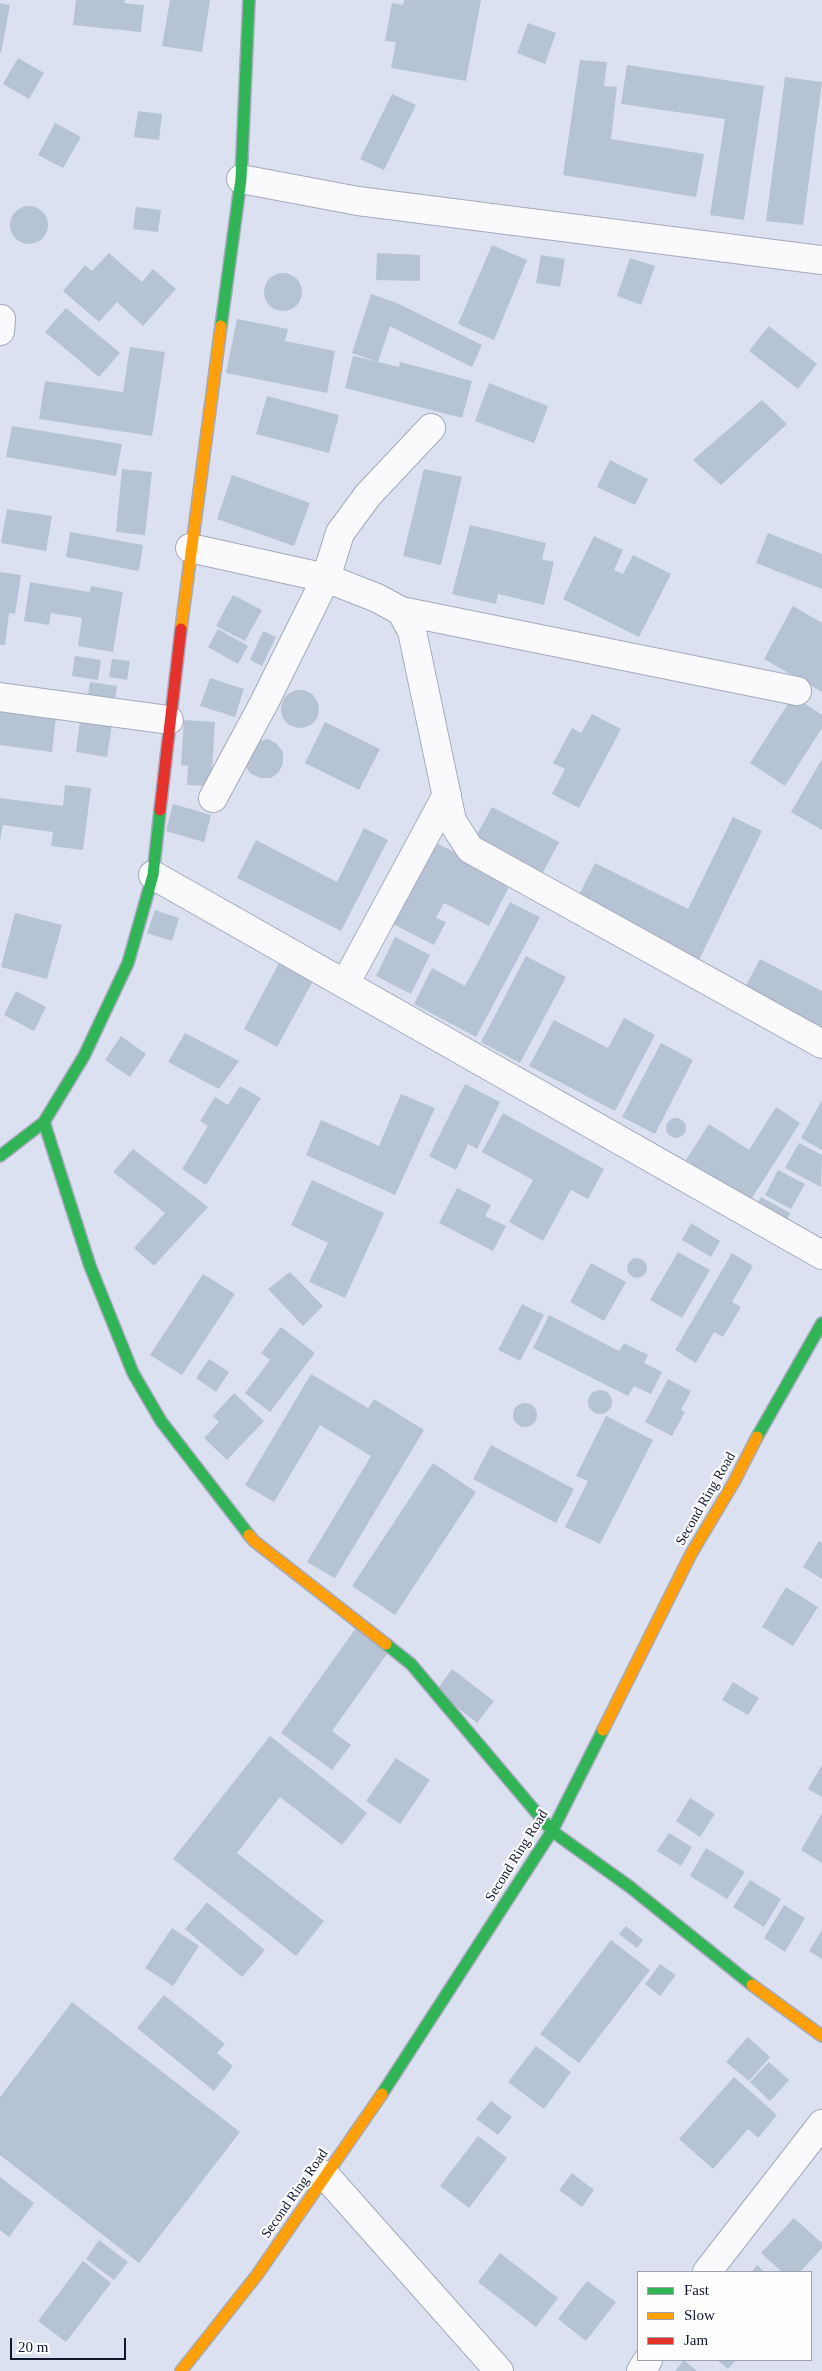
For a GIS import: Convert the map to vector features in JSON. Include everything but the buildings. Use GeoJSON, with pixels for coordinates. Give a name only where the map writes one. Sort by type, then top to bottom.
{"type":"FeatureCollection","features":[{"type":"Feature","properties":{"kind":"street"},"geometry":{"type":"LineString","coordinates":[[0,1156],[44,1122],[84,1056],[128,963],[153,875],[190,548],[241,179],[249,0]]}},
{"type":"Feature","properties":{"kind":"street"},"geometry":{"type":"LineString","coordinates":[[241,179],[358,202],[822,260]]}},
{"type":"Feature","properties":{"kind":"street"},"geometry":{"type":"LineString","coordinates":[[213,798],[264,703],[326,578],[340,533],[368,495],[431,428]]}},
{"type":"Feature","properties":{"kind":"street"},"geometry":{"type":"LineString","coordinates":[[190,548],[326,578],[377,598],[401,611],[797,692]]}},
{"type":"Feature","properties":{"kind":"street"},"geometry":{"type":"LineString","coordinates":[[401,611],[412,631],[452,821],[470,849],[822,1044]]}},
{"type":"Feature","properties":{"kind":"street"},"geometry":{"type":"LineString","coordinates":[[0,697],[170,720]]}},
{"type":"Feature","properties":{"kind":"street"},"geometry":{"type":"LineString","coordinates":[[345,984],[447,795]]}},
{"type":"Feature","properties":{"kind":"street"},"geometry":{"type":"LineString","coordinates":[[153,875],[822,1255]]}},
{"type":"Feature","properties":{"kind":"street"},"geometry":{"type":"LineString","coordinates":[[44,1122],[90,1266],[133,1374],[161,1421],[254,1541],[411,1664],[552,1831],[630,1887],[753,1986],[822,2036]]}},
{"type":"Feature","properties":{"kind":"street","name":"Second Ring Road"},"geometry":{"type":"LineString","coordinates":[[182,2371],[256,2275],[396,2073],[552,1831],[691,1554],[734,1482],[768,1416],[822,1323]]}},
{"type":"Feature","properties":{"kind":"street"},"geometry":{"type":"LineString","coordinates":[[708,2271],[822,2124]]}},
{"type":"Feature","properties":{"kind":"street"},"geometry":{"type":"LineString","coordinates":[[325,2176],[499,2371]]}},
{"type":"Feature","properties":{"kind":"traffic: fast"},"geometry":{"type":"LineString","coordinates":[[221,326],[241,179],[249,0]]}},
{"type":"Feature","properties":{"kind":"traffic: fast"},"geometry":{"type":"LineString","coordinates":[[0,1156],[44,1122],[84,1056],[128,963],[153,875],[160,810]]}},
{"type":"Feature","properties":{"kind":"traffic: fast"},"geometry":{"type":"LineString","coordinates":[[44,1122],[90,1266],[133,1373],[161,1421],[249,1535]]}},
{"type":"Feature","properties":{"kind":"traffic: fast"},"geometry":{"type":"LineString","coordinates":[[757,1437],[822,1323]]}},
{"type":"Feature","properties":{"kind":"traffic: fast"},"geometry":{"type":"LineString","coordinates":[[386,1644],[411,1664],[552,1831],[630,1887],[752,1985]]}},
{"type":"Feature","properties":{"kind":"traffic: fast"},"geometry":{"type":"LineString","coordinates":[[382,2094],[552,1831],[603,1730]]}},
{"type":"Feature","properties":{"kind":"traffic: slow"},"geometry":{"type":"LineString","coordinates":[[181,629],[221,326]]}},
{"type":"Feature","properties":{"kind":"traffic: slow"},"geometry":{"type":"LineString","coordinates":[[603,1730],[691,1554],[734,1482],[757,1437]]}},
{"type":"Feature","properties":{"kind":"traffic: slow"},"geometry":{"type":"LineString","coordinates":[[249,1535],[254,1541],[386,1644]]}},
{"type":"Feature","properties":{"kind":"traffic: slow"},"geometry":{"type":"LineString","coordinates":[[752,1985],[822,2036]]}},
{"type":"Feature","properties":{"kind":"traffic: slow"},"geometry":{"type":"LineString","coordinates":[[181,2371],[257,2275],[382,2094]]}},
{"type":"Feature","properties":{"kind":"traffic: jam"},"geometry":{"type":"LineString","coordinates":[[160,810],[181,629]]}}]}
